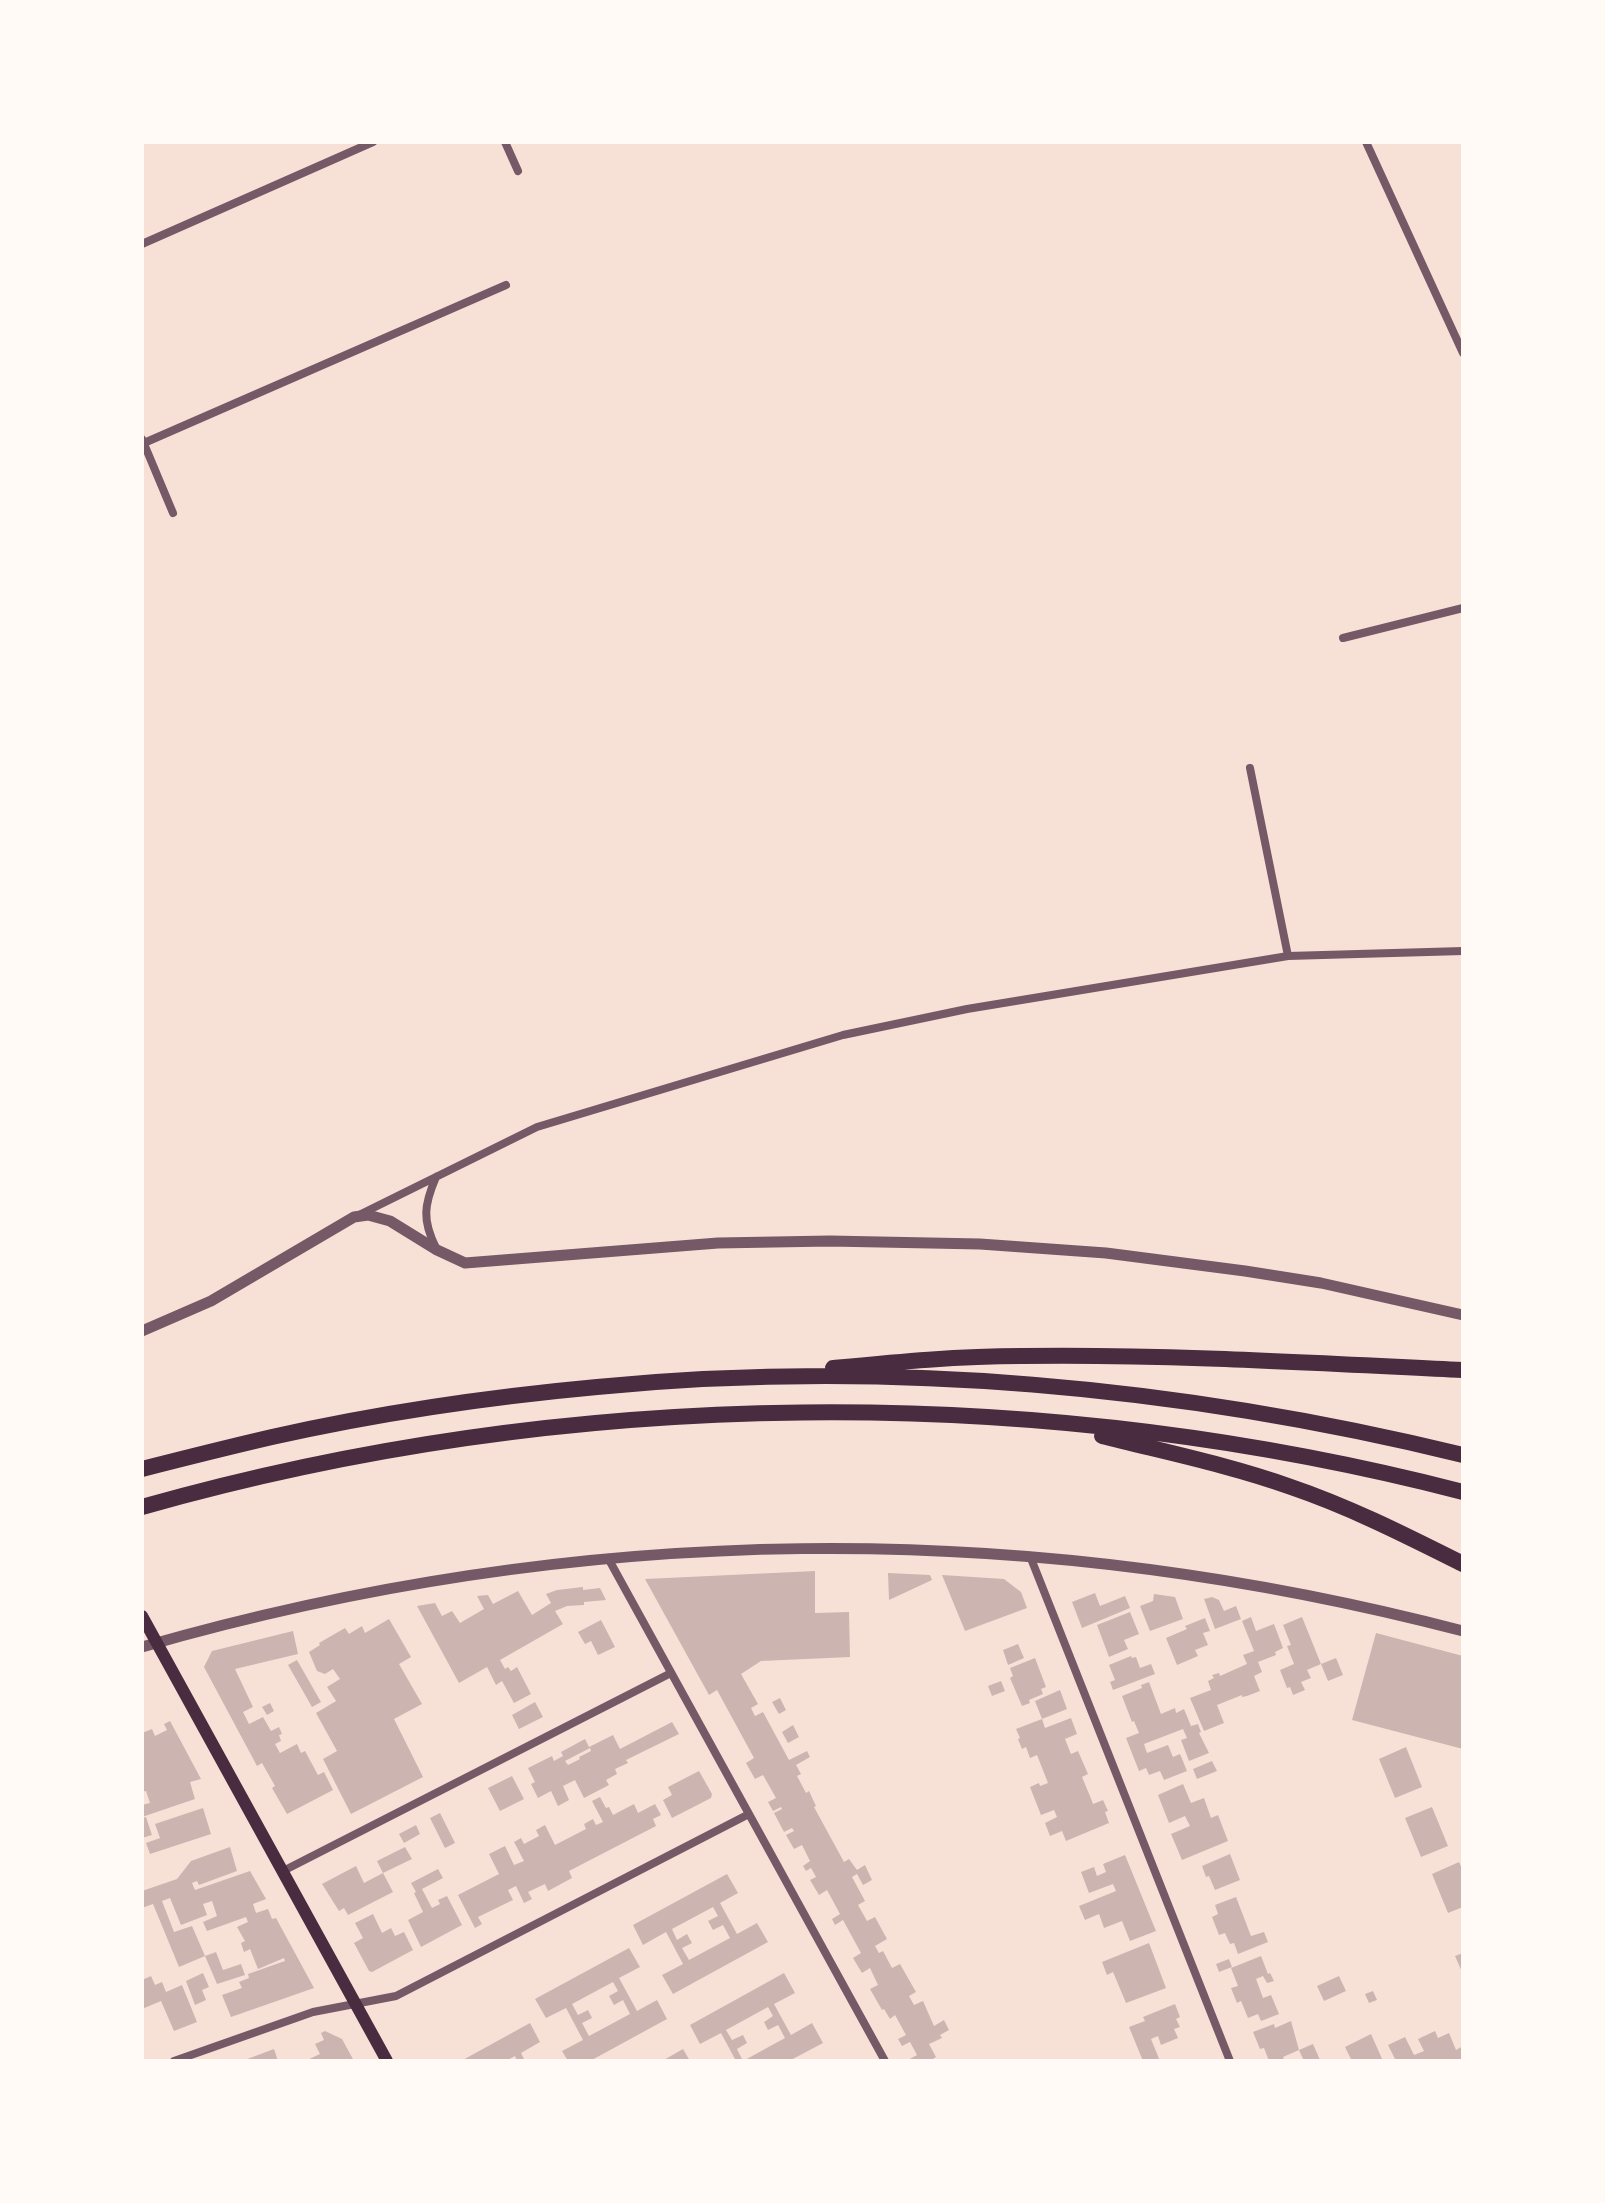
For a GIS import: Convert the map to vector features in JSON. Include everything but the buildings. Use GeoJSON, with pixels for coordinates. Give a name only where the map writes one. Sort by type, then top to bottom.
{"type":"FeatureCollection","features":[{"type":"Feature","properties":{"kind":"highway"},"geometry":{"type":"LineString","coordinates":[[142,1469],[274,1436],[382,1416],[536,1394],[890,1363],[1019,1356],[1174,1357],[1463,1370]]}},
{"type":"Feature","properties":{"kind":"highway"},"geometry":{"type":"LineString","coordinates":[[725,1378],[886,1378],[1095,1390],[1287,1417],[1463,1455]]}},
{"type":"Feature","properties":{"kind":"highway"},"geometry":{"type":"LineString","coordinates":[[143,1507],[267,1476],[442,1442],[572,1426],[722,1415],[825,1412],[976,1417],[1132,1431],[1233,1445],[1463,1492]]}},
{"type":"Feature","properties":{"kind":"highway"},"geometry":{"type":"LineString","coordinates":[[1054,1423],[1240,1470],[1293,1487],[1407,1536],[1463,1564]]}},
{"type":"Feature","properties":{"kind":"main road"},"geometry":{"type":"LineString","coordinates":[[142,1616],[387,2061]]}},
{"type":"Feature","properties":{"kind":"street"},"geometry":{"type":"LineString","coordinates":[[142,244],[373,142]]}},
{"type":"Feature","properties":{"kind":"street"},"geometry":{"type":"LineString","coordinates":[[505,142],[518,171]]}},
{"type":"Feature","properties":{"kind":"street"},"geometry":{"type":"LineString","coordinates":[[1366,142],[1463,353]]}},
{"type":"Feature","properties":{"kind":"street"},"geometry":{"type":"LineString","coordinates":[[173,513],[143,441],[506,285]]}},
{"type":"Feature","properties":{"kind":"street"},"geometry":{"type":"LineString","coordinates":[[1343,638],[1463,608]]}},
{"type":"Feature","properties":{"kind":"street"},"geometry":{"type":"LineString","coordinates":[[1250,768],[1288,956]]}},
{"type":"Feature","properties":{"kind":"street"},"geometry":{"type":"LineString","coordinates":[[142,1331],[211,1301],[354,1217],[537,1127],[843,1035],[967,1009],[1288,956],[1463,951]]}},
{"type":"Feature","properties":{"kind":"street"},"geometry":{"type":"LineString","coordinates":[[436,1176],[425,1215],[437,1250]]}},
{"type":"Feature","properties":{"kind":"street"},"geometry":{"type":"LineString","coordinates":[[354,1217],[368,1215],[390,1221],[465,1263],[730,1242],[884,1241],[1048,1248],[1281,1276],[1463,1315]]}},
{"type":"Feature","properties":{"kind":"street"},"geometry":{"type":"LineString","coordinates":[[142,1647],[352,1595],[489,1572],[608,1558],[757,1548],[905,1548],[1030,1555],[1151,1568],[1276,1588],[1463,1631]]}},
{"type":"Feature","properties":{"kind":"street"},"geometry":{"type":"LineString","coordinates":[[1030,1555],[1230,2061]]}},
{"type":"Feature","properties":{"kind":"street"},"geometry":{"type":"LineString","coordinates":[[608,1558],[885,2061]]}},
{"type":"Feature","properties":{"kind":"street"},"geometry":{"type":"LineString","coordinates":[[283,1871],[671,1673]]}},
{"type":"Feature","properties":{"kind":"street"},"geometry":{"type":"LineString","coordinates":[[174,2061],[313,2012],[396,1996],[749,1814]]}}]}
